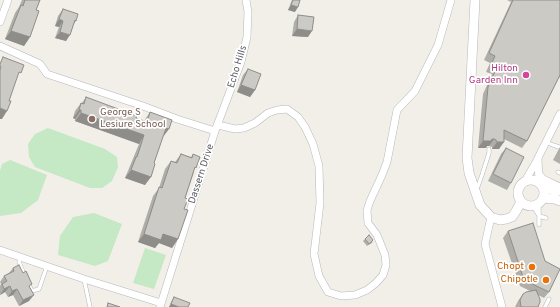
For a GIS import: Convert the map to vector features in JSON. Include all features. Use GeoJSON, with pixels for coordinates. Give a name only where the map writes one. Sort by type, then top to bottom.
{"type":"FeatureCollection","features":[{"type":"Feature","properties":{"kind":"street"},"geometry":{"type":"LineString","coordinates":[[0,22],[8,0]]}},
{"type":"Feature","properties":{"kind":"street","name":"Echo Hills"},"geometry":{"type":"LineString","coordinates":[[217,128],[241,62],[247,37],[248,12],[246,0]]}},
{"type":"Feature","properties":{"kind":"street"},"geometry":{"type":"LineString","coordinates":[[217,128],[244,128],[255,123],[268,113],[277,110],[286,109],[298,117],[305,127],[313,144],[319,166],[320,203],[314,254],[319,276],[328,292],[341,296],[355,295],[367,290],[383,275],[386,265],[385,255],[377,235],[368,223],[367,210],[387,162],[397,110],[415,91],[438,45],[451,0]]}},
{"type":"Feature","properties":{"kind":"street"},"geometry":{"type":"LineString","coordinates":[[475,0],[467,158],[470,173],[480,205],[491,217],[500,220],[512,217],[521,202]]}},
{"type":"Feature","properties":{"kind":"street","name":"Dassern Drive"},"geometry":{"type":"LineString","coordinates":[[0,46],[40,64],[47,74],[178,119],[217,128],[161,305],[0,250]]}},
{"type":"Feature","properties":{"kind":"street"},"geometry":{"type":"LineString","coordinates":[[560,114],[538,158],[518,191],[521,202],[529,206],[538,202],[555,199],[560,201]]}},
{"type":"Feature","properties":{"kind":"street"},"geometry":{"type":"LineString","coordinates":[[538,158],[539,180],[543,189],[538,202]]}},
{"type":"Feature","properties":{"kind":"street"},"geometry":{"type":"LineString","coordinates":[[525,181],[543,179],[560,187]]}},
{"type":"Feature","properties":{"kind":"street"},"geometry":{"type":"LineString","coordinates":[[539,180],[549,189],[560,191]]}},
{"type":"Feature","properties":{"kind":"street"},"geometry":{"type":"LineString","coordinates":[[491,217],[485,244],[502,307]]}},
{"type":"Feature","properties":{"kind":"lane"},"geometry":{"type":"LineString","coordinates":[[546,142],[559,147]]}},
{"type":"Feature","properties":{"kind":"lane"},"geometry":{"type":"LineString","coordinates":[[476,192],[489,149]]}},
{"type":"Feature","properties":{"kind":"lane"},"geometry":{"type":"LineString","coordinates":[[538,202],[539,225]]}},
{"type":"Feature","properties":{"kind":"lane"},"geometry":{"type":"LineString","coordinates":[[538,202],[539,216]]}},
{"type":"Feature","properties":{"kind":"lane"},"geometry":{"type":"LineString","coordinates":[[539,216],[546,218]]}},
{"type":"Feature","properties":{"kind":"lane"},"geometry":{"type":"LineString","coordinates":[[20,257],[19,262],[24,276]]}},
{"type":"Feature","properties":{"kind":"lane"},"geometry":{"type":"LineString","coordinates":[[27,282],[32,291],[39,289],[46,266]]}},
{"type":"Feature","properties":{"kind":"lane"},"geometry":{"type":"LineString","coordinates":[[84,279],[90,307]]}},
{"type":"Feature","properties":{"kind":"lane"},"geometry":{"type":"LineString","coordinates":[[546,307],[549,299]]}},
{"type":"Feature","properties":{"kind":"green space"},"geometry":{"type":"Polygon","coordinates":[[[48,128],[105,149],[117,157],[118,167],[112,181],[102,188],[90,188],[35,167],[29,157],[28,144],[35,134],[48,128]]]}},
{"type":"Feature","properties":{"kind":"green space"},"geometry":{"type":"Polygon","coordinates":[[[10,160],[47,175],[38,200],[21,213],[0,216],[0,171],[2,164],[10,160]]]}},
{"type":"Feature","properties":{"kind":"green space"},"geometry":{"type":"Polygon","coordinates":[[[94,213],[122,224],[108,261],[95,266],[58,255],[60,236],[73,217],[94,213]]]}},
{"type":"Feature","properties":{"kind":"green space"},"geometry":{"type":"Polygon","coordinates":[[[145,248],[166,255],[154,289],[133,283],[145,248]]]}},
{"type":"Feature","properties":{"kind":"building"},"geometry":{"type":"Polygon","coordinates":[[[25,0],[40,0],[36,10],[39,11],[30,37],[11,31],[21,5],[23,6],[25,0]]]}},
{"type":"Feature","properties":{"kind":"building"},"geometry":{"type":"Polygon","coordinates":[[[293,0],[300,0],[298,7],[291,5],[293,0]]]}},
{"type":"Feature","properties":{"kind":"building","name":"Hilton Garden Inn"},"geometry":{"type":"Polygon","coordinates":[[[513,0],[560,0],[560,75],[527,141],[504,130],[504,142],[497,142],[494,139],[491,141],[483,141],[488,87],[497,67],[491,65],[495,56],[489,53],[513,0]]]}},
{"type":"Feature","properties":{"kind":"building"},"geometry":{"type":"Polygon","coordinates":[[[63,9],[78,14],[70,35],[60,32],[63,21],[59,19],[63,9]]]}},
{"type":"Feature","properties":{"kind":"building"},"geometry":{"type":"Polygon","coordinates":[[[298,15],[314,17],[312,31],[297,29],[298,15]]]}},
{"type":"Feature","properties":{"kind":"building"},"geometry":{"type":"Polygon","coordinates":[[[3,57],[24,65],[21,73],[19,72],[7,111],[0,108],[0,64],[3,57]]]}},
{"type":"Feature","properties":{"kind":"building"},"geometry":{"type":"Polygon","coordinates":[[[248,69],[261,74],[255,90],[241,85],[248,69]]]}},
{"type":"Feature","properties":{"kind":"building"},"geometry":{"type":"Polygon","coordinates":[[[86,97],[137,116],[136,118],[147,122],[150,112],[172,120],[169,129],[166,128],[154,163],[151,177],[131,170],[144,135],[81,113],[81,110],[79,110],[81,103],[84,104],[86,97]]]}},
{"type":"Feature","properties":{"kind":"building"},"geometry":{"type":"Polygon","coordinates":[[[506,148],[524,157],[511,183],[493,174],[506,148]]]}},
{"type":"Feature","properties":{"kind":"building"},"geometry":{"type":"Polygon","coordinates":[[[181,154],[192,158],[193,154],[200,157],[196,168],[195,167],[185,198],[188,199],[184,209],[188,210],[178,239],[163,234],[161,240],[144,234],[159,187],[162,188],[171,161],[177,163],[181,154]]]}},
{"type":"Feature","properties":{"kind":"building"},"geometry":{"type":"Polygon","coordinates":[[[533,223],[545,261],[560,269],[549,292],[524,280],[508,231],[533,223]]]}},
{"type":"Feature","properties":{"kind":"building"},"geometry":{"type":"Polygon","coordinates":[[[369,235],[373,240],[369,244],[365,239],[369,235]]]}},
{"type":"Feature","properties":{"kind":"building"},"geometry":{"type":"Polygon","coordinates":[[[19,265],[23,273],[26,271],[32,284],[29,286],[34,295],[23,300],[17,289],[12,291],[10,286],[4,289],[2,284],[7,281],[4,276],[14,271],[13,268],[19,265]]]}},
{"type":"Feature","properties":{"kind":"building"},"geometry":{"type":"Polygon","coordinates":[[[536,290],[540,299],[538,307],[521,307],[520,300],[523,294],[536,290]]]}},
{"type":"Feature","properties":{"kind":"building"},"geometry":{"type":"Polygon","coordinates":[[[174,297],[190,303],[188,307],[179,307],[171,304],[174,297]]]}},
{"type":"Feature","properties":{"kind":"building"},"geometry":{"type":"Polygon","coordinates":[[[108,303],[120,307],[107,307],[108,303]]]}},
{"type":"Feature","properties":{"kind":"place","name":"Hilton Garden Inn"},"geometry":{"type":"Point","coordinates":[526,75]}},
{"type":"Feature","properties":{"kind":"place","name":"George S Lesiure School"},"geometry":{"type":"Point","coordinates":[92,119]}},
{"type":"Feature","properties":{"kind":"place","name":"Chopt"},"geometry":{"type":"Point","coordinates":[532,267]}},
{"type":"Feature","properties":{"kind":"place","name":"Chipotle"},"geometry":{"type":"Point","coordinates":[546,280]}}]}
